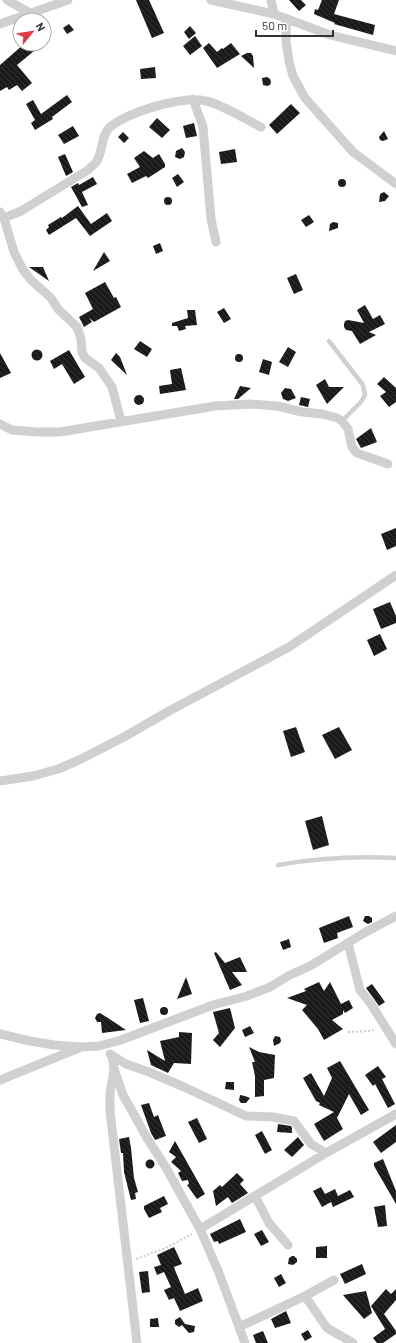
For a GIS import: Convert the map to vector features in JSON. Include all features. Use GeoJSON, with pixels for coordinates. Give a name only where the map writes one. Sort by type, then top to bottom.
{"type":"FeatureCollection","features":[{"type":"Feature","properties":{"kind":"street"},"geometry":{"type":"LineString","coordinates":[[7,0],[27,12]]}},
{"type":"Feature","properties":{"kind":"street"},"geometry":{"type":"LineString","coordinates":[[35,12],[68,0]]}},
{"type":"Feature","properties":{"kind":"street"},"geometry":{"type":"LineString","coordinates":[[211,0],[274,14],[330,35],[396,51]]}},
{"type":"Feature","properties":{"kind":"street"},"geometry":{"type":"LineString","coordinates":[[271,0],[274,14]]}},
{"type":"Feature","properties":{"kind":"street"},"geometry":{"type":"LineString","coordinates":[[286,19],[286,41],[289,61],[293,76],[305,98],[353,152],[396,184]]}},
{"type":"Feature","properties":{"kind":"street"},"geometry":{"type":"LineString","coordinates":[[0,24],[12,20]]}},
{"type":"Feature","properties":{"kind":"street"},"geometry":{"type":"LineString","coordinates":[[193,98],[203,127],[211,219],[216,242]]}},
{"type":"Feature","properties":{"kind":"street"},"geometry":{"type":"LineString","coordinates":[[121,421],[112,387],[99,368],[85,358],[82,352],[81,339],[77,327],[58,309],[51,298],[31,280],[23,270],[14,252],[9,230],[2,215],[21,211],[88,170],[97,162],[109,128],[124,119],[156,106],[193,98],[207,101],[261,127]]}},
{"type":"Feature","properties":{"kind":"street"},"geometry":{"type":"LineString","coordinates":[[0,424],[12,430],[60,432],[215,406],[250,404],[277,406],[337,418],[342,421],[348,429],[352,447],[357,453],[388,464]]}},
{"type":"Feature","properties":{"kind":"street"},"geometry":{"type":"LineString","coordinates":[[0,781],[33,776],[58,769],[124,737],[169,711],[290,647],[396,575]]}},
{"type":"Feature","properties":{"kind":"street"},"geometry":{"type":"LineString","coordinates":[[0,1034],[30,1041],[80,1047],[99,1046],[121,1040],[213,1005],[247,996],[270,987],[290,975],[310,966],[396,916]]}},
{"type":"Feature","properties":{"kind":"street"},"geometry":{"type":"LineString","coordinates":[[348,944],[360,990],[396,1044]]}},
{"type":"Feature","properties":{"kind":"street"},"geometry":{"type":"LineString","coordinates":[[99,1046],[126,1064],[184,1087],[246,1116],[272,1117],[294,1121],[311,1144],[326,1153]]}},
{"type":"Feature","properties":{"kind":"street"},"geometry":{"type":"LineString","coordinates":[[0,1080],[80,1047]]}},
{"type":"Feature","properties":{"kind":"street"},"geometry":{"type":"LineString","coordinates":[[112,1056],[114,1069],[123,1095],[200,1229],[219,1273],[245,1343]]}},
{"type":"Feature","properties":{"kind":"street"},"geometry":{"type":"LineString","coordinates":[[114,1069],[110,1093],[110,1111],[137,1343]]}},
{"type":"Feature","properties":{"kind":"street"},"geometry":{"type":"LineString","coordinates":[[200,1229],[326,1153],[395,1118]]}},
{"type":"Feature","properties":{"kind":"street"},"geometry":{"type":"LineString","coordinates":[[254,1196],[269,1224],[288,1245]]}},
{"type":"Feature","properties":{"kind":"street"},"geometry":{"type":"LineString","coordinates":[[239,1327],[305,1296],[334,1280]]}},
{"type":"Feature","properties":{"kind":"street"},"geometry":{"type":"LineString","coordinates":[[305,1296],[327,1328],[353,1343]]}},
{"type":"Feature","properties":{"kind":"lane"},"geometry":{"type":"LineString","coordinates":[[329,341],[363,385],[365,395],[342,421]]}},
{"type":"Feature","properties":{"kind":"lane"},"geometry":{"type":"LineString","coordinates":[[278,865],[305,860],[355,856],[396,858]]}},
{"type":"Feature","properties":{"kind":"path"},"geometry":{"type":"LineString","coordinates":[[348,1032],[371,1031],[384,1025]]}},
{"type":"Feature","properties":{"kind":"path"},"geometry":{"type":"LineString","coordinates":[[128,1262],[168,1247],[200,1229]]}},
{"type":"Feature","properties":{"kind":"building"},"geometry":{"type":"Polygon","coordinates":[[[136,0],[149,0],[164,33],[152,38],[136,0]]]}},
{"type":"Feature","properties":{"kind":"building"},"geometry":{"type":"Polygon","coordinates":[[[289,0],[301,0],[306,5],[299,11],[289,0]]]}},
{"type":"Feature","properties":{"kind":"building"},"geometry":{"type":"Polygon","coordinates":[[[322,0],[339,0],[334,14],[375,25],[373,35],[334,24],[335,23],[314,14],[315,9],[318,10],[322,0]]]}},
{"type":"Feature","properties":{"kind":"building"},"geometry":{"type":"Polygon","coordinates":[[[69,24],[74,30],[67,34],[63,28],[69,24]]]}},
{"type":"Feature","properties":{"kind":"building"},"geometry":{"type":"Polygon","coordinates":[[[190,26],[196,33],[189,39],[184,32],[190,26]]]}},
{"type":"Feature","properties":{"kind":"building"},"geometry":{"type":"Polygon","coordinates":[[[195,36],[202,46],[190,55],[183,46],[195,36]]]}},
{"type":"Feature","properties":{"kind":"building"},"geometry":{"type":"Polygon","coordinates":[[[209,43],[217,52],[231,43],[240,54],[217,68],[203,48],[209,43]]]}},
{"type":"Feature","properties":{"kind":"building"},"geometry":{"type":"Polygon","coordinates":[[[15,52],[33,52],[17,65],[32,83],[22,91],[17,85],[9,90],[7,87],[0,91],[0,65],[15,52]]]}},
{"type":"Feature","properties":{"kind":"building"},"geometry":{"type":"Polygon","coordinates":[[[251,53],[253,56],[254,68],[241,56],[251,53]]]}},
{"type":"Feature","properties":{"kind":"building"},"geometry":{"type":"Polygon","coordinates":[[[155,67],[156,78],[141,79],[140,69],[155,67]]]}},
{"type":"Feature","properties":{"kind":"building"},"geometry":{"type":"Polygon","coordinates":[[[267,77],[271,82],[270,85],[267,86],[263,85],[262,78],[267,77]]]}},
{"type":"Feature","properties":{"kind":"building"},"geometry":{"type":"Polygon","coordinates":[[[67,95],[72,102],[52,117],[53,119],[35,130],[31,123],[35,120],[26,104],[33,100],[41,114],[67,95]]]}},
{"type":"Feature","properties":{"kind":"building"},"geometry":{"type":"Polygon","coordinates":[[[291,104],[300,113],[277,134],[269,125],[291,104]]]}},
{"type":"Feature","properties":{"kind":"building"},"geometry":{"type":"Polygon","coordinates":[[[157,118],[170,130],[162,138],[149,127],[157,118]]]}},
{"type":"Feature","properties":{"kind":"building"},"geometry":{"type":"Polygon","coordinates":[[[194,123],[197,136],[186,138],[183,126],[194,123]]]}},
{"type":"Feature","properties":{"kind":"building"},"geometry":{"type":"Polygon","coordinates":[[[73,126],[79,136],[64,144],[58,135],[73,126]]]}},
{"type":"Feature","properties":{"kind":"building"},"geometry":{"type":"Polygon","coordinates":[[[384,131],[388,139],[383,141],[380,140],[379,137],[384,131]]]}},
{"type":"Feature","properties":{"kind":"building"},"geometry":{"type":"Polygon","coordinates":[[[123,132],[129,138],[124,143],[118,137],[123,132]]]}},
{"type":"Feature","properties":{"kind":"building"},"geometry":{"type":"Polygon","coordinates":[[[182,148],[185,152],[184,157],[180,159],[175,157],[176,151],[182,148]]]}},
{"type":"Feature","properties":{"kind":"building"},"geometry":{"type":"Polygon","coordinates":[[[235,149],[237,162],[221,164],[219,152],[235,149]]]}},
{"type":"Feature","properties":{"kind":"building"},"geometry":{"type":"Polygon","coordinates":[[[144,151],[153,158],[159,154],[165,164],[165,167],[148,178],[146,176],[132,183],[127,174],[140,167],[134,158],[144,151]]]}},
{"type":"Feature","properties":{"kind":"building"},"geometry":{"type":"Polygon","coordinates":[[[65,154],[73,172],[66,176],[58,157],[65,154]]]}},
{"type":"Feature","properties":{"kind":"building"},"geometry":{"type":"Polygon","coordinates":[[[178,174],[184,182],[177,187],[172,178],[178,174]]]}},
{"type":"Feature","properties":{"kind":"building"},"geometry":{"type":"Polygon","coordinates":[[[93,177],[97,184],[82,192],[88,205],[82,207],[71,187],[78,183],[79,185],[93,177]]]}},
{"type":"Feature","properties":{"kind":"building"},"geometry":{"type":"Polygon","coordinates":[[[340,179],[344,179],[346,183],[344,187],[340,187],[338,185],[338,181],[340,179]]]}},
{"type":"Feature","properties":{"kind":"building"},"geometry":{"type":"Polygon","coordinates":[[[384,192],[389,196],[385,201],[379,202],[380,194],[384,192]]]}},
{"type":"Feature","properties":{"kind":"building"},"geometry":{"type":"Polygon","coordinates":[[[166,197],[170,197],[172,201],[170,205],[166,205],[164,203],[164,199],[166,197]]]}},
{"type":"Feature","properties":{"kind":"building"},"geometry":{"type":"Polygon","coordinates":[[[78,206],[91,224],[107,213],[112,221],[90,236],[76,218],[49,235],[46,230],[49,227],[48,225],[61,217],[62,218],[78,206]]]}},
{"type":"Feature","properties":{"kind":"building"},"geometry":{"type":"Polygon","coordinates":[[[309,215],[314,222],[306,227],[301,220],[309,215]]]}},
{"type":"Feature","properties":{"kind":"building"},"geometry":{"type":"Polygon","coordinates":[[[333,222],[338,223],[338,228],[329,231],[330,224],[333,222]]]}},
{"type":"Feature","properties":{"kind":"building"},"geometry":{"type":"Polygon","coordinates":[[[160,243],[163,251],[156,254],[153,246],[160,243]]]}},
{"type":"Feature","properties":{"kind":"building"},"geometry":{"type":"Polygon","coordinates":[[[104,252],[110,261],[93,271],[104,252]]]}},
{"type":"Feature","properties":{"kind":"building"},"geometry":{"type":"Polygon","coordinates":[[[29,267],[43,267],[49,281],[29,267]]]}},
{"type":"Feature","properties":{"kind":"building"},"geometry":{"type":"Polygon","coordinates":[[[296,274],[303,290],[294,294],[287,278],[296,274]]]}},
{"type":"Feature","properties":{"kind":"building"},"geometry":{"type":"Polygon","coordinates":[[[105,282],[121,307],[94,322],[89,318],[92,322],[84,327],[79,317],[93,309],[85,293],[105,282]]]}},
{"type":"Feature","properties":{"kind":"building"},"geometry":{"type":"Polygon","coordinates":[[[365,305],[373,319],[380,315],[385,324],[369,332],[376,335],[360,344],[352,331],[346,330],[344,324],[345,321],[348,320],[364,323],[357,310],[365,305]]]}},
{"type":"Feature","properties":{"kind":"building"},"geometry":{"type":"Polygon","coordinates":[[[224,308],[231,319],[224,323],[217,312],[224,308]]]}},
{"type":"Feature","properties":{"kind":"building"},"geometry":{"type":"Polygon","coordinates":[[[187,310],[195,310],[197,325],[185,326],[186,329],[179,331],[177,326],[172,326],[172,323],[188,318],[187,310]]]}},
{"type":"Feature","properties":{"kind":"building"},"geometry":{"type":"Polygon","coordinates":[[[140,341],[152,349],[147,357],[134,349],[140,341]]]}},
{"type":"Feature","properties":{"kind":"building"},"geometry":{"type":"Polygon","coordinates":[[[288,347],[296,352],[288,367],[279,362],[288,347]]]}},
{"type":"Feature","properties":{"kind":"building"},"geometry":{"type":"Polygon","coordinates":[[[37,349],[41,351],[43,355],[41,359],[37,361],[33,359],[31,355],[33,351],[37,349]]]}},
{"type":"Feature","properties":{"kind":"building"},"geometry":{"type":"Polygon","coordinates":[[[69,350],[85,377],[74,384],[62,364],[54,369],[50,361],[69,350]]]}},
{"type":"Feature","properties":{"kind":"building"},"geometry":{"type":"Polygon","coordinates":[[[0,353],[11,373],[0,378],[0,353]]]}},
{"type":"Feature","properties":{"kind":"building"},"geometry":{"type":"Polygon","coordinates":[[[116,353],[120,357],[127,375],[111,360],[116,353]]]}},
{"type":"Feature","properties":{"kind":"building"},"geometry":{"type":"Polygon","coordinates":[[[237,354],[241,354],[243,358],[241,362],[237,362],[235,360],[235,356],[237,354]]]}},
{"type":"Feature","properties":{"kind":"building"},"geometry":{"type":"Polygon","coordinates":[[[263,359],[272,362],[269,375],[259,372],[263,359]]]}},
{"type":"Feature","properties":{"kind":"building"},"geometry":{"type":"Polygon","coordinates":[[[181,368],[186,390],[160,394],[159,386],[172,384],[170,370],[181,368]]]}},
{"type":"Feature","properties":{"kind":"building"},"geometry":{"type":"Polygon","coordinates":[[[384,377],[396,388],[396,402],[389,407],[380,396],[386,392],[377,384],[384,377]]]}},
{"type":"Feature","properties":{"kind":"building"},"geometry":{"type":"Polygon","coordinates":[[[325,379],[329,387],[344,387],[327,404],[316,385],[325,379]]]}},
{"type":"Feature","properties":{"kind":"building"},"geometry":{"type":"Polygon","coordinates":[[[240,386],[251,388],[238,399],[234,399],[240,386]]]}},
{"type":"Feature","properties":{"kind":"building"},"geometry":{"type":"Polygon","coordinates":[[[285,388],[291,389],[296,398],[288,401],[283,399],[281,393],[285,388]]]}},
{"type":"Feature","properties":{"kind":"building"},"geometry":{"type":"Polygon","coordinates":[[[137,395],[141,395],[143,396],[143,404],[137,405],[134,402],[134,398],[137,395]]]}},
{"type":"Feature","properties":{"kind":"building"},"geometry":{"type":"Polygon","coordinates":[[[301,397],[310,399],[308,407],[299,405],[301,397]]]}},
{"type":"Feature","properties":{"kind":"building"},"geometry":{"type":"Polygon","coordinates":[[[371,428],[377,442],[361,448],[356,439],[371,428]]]}},
{"type":"Feature","properties":{"kind":"building"},"geometry":{"type":"Polygon","coordinates":[[[396,528],[396,546],[387,550],[381,534],[396,528]]]}},
{"type":"Feature","properties":{"kind":"building"},"geometry":{"type":"Polygon","coordinates":[[[390,602],[396,616],[396,623],[381,629],[373,609],[390,602]]]}},
{"type":"Feature","properties":{"kind":"building"},"geometry":{"type":"Polygon","coordinates":[[[380,634],[387,649],[374,656],[367,640],[380,634]]]}},
{"type":"Feature","properties":{"kind":"building"},"geometry":{"type":"Polygon","coordinates":[[[296,727],[305,752],[291,757],[283,731],[296,727]]]}},
{"type":"Feature","properties":{"kind":"building"},"geometry":{"type":"Polygon","coordinates":[[[339,727],[352,750],[335,759],[322,735],[339,727]]]}},
{"type":"Feature","properties":{"kind":"building"},"geometry":{"type":"Polygon","coordinates":[[[322,816],[329,845],[313,850],[305,821],[322,816]]]}},
{"type":"Feature","properties":{"kind":"building"},"geometry":{"type":"Polygon","coordinates":[[[349,916],[353,927],[337,933],[338,938],[324,943],[319,928],[349,916]]]}},
{"type":"Feature","properties":{"kind":"building"},"geometry":{"type":"Polygon","coordinates":[[[365,916],[372,918],[372,922],[368,924],[363,921],[365,916]]]}},
{"type":"Feature","properties":{"kind":"building"},"geometry":{"type":"Polygon","coordinates":[[[289,939],[291,947],[283,950],[280,942],[289,939]]]}},
{"type":"Feature","properties":{"kind":"building"},"geometry":{"type":"Polygon","coordinates":[[[216,952],[225,963],[240,957],[247,972],[232,972],[242,985],[230,990],[214,953],[216,952]]]}},
{"type":"Feature","properties":{"kind":"building"},"geometry":{"type":"Polygon","coordinates":[[[186,977],[192,994],[177,999],[186,977]]]}},
{"type":"Feature","properties":{"kind":"building"},"geometry":{"type":"Polygon","coordinates":[[[319,982],[324,991],[330,982],[341,1004],[349,1000],[353,1008],[345,1013],[343,1010],[343,1014],[332,1020],[343,1029],[324,1040],[318,1029],[302,1010],[307,1005],[287,998],[306,991],[304,989],[319,982]]]}},
{"type":"Feature","properties":{"kind":"building"},"geometry":{"type":"Polygon","coordinates":[[[372,984],[385,1002],[379,1006],[366,988],[372,984]]]}},
{"type":"Feature","properties":{"kind":"building"},"geometry":{"type":"Polygon","coordinates":[[[143,998],[149,1021],[140,1023],[134,1000],[143,998]]]}},
{"type":"Feature","properties":{"kind":"building"},"geometry":{"type":"Polygon","coordinates":[[[162,1007],[166,1007],[168,1011],[166,1015],[162,1015],[160,1013],[160,1009],[162,1007]]]}},
{"type":"Feature","properties":{"kind":"building"},"geometry":{"type":"Polygon","coordinates":[[[230,1008],[235,1028],[220,1047],[213,1040],[219,1033],[213,1012],[230,1008]]]}},
{"type":"Feature","properties":{"kind":"building"},"geometry":{"type":"Polygon","coordinates":[[[100,1013],[126,1030],[102,1033],[101,1022],[97,1022],[95,1018],[97,1014],[100,1013]]]}},
{"type":"Feature","properties":{"kind":"building"},"geometry":{"type":"Polygon","coordinates":[[[250,1026],[254,1033],[245,1037],[242,1030],[250,1026]]]}},
{"type":"Feature","properties":{"kind":"building"},"geometry":{"type":"Polygon","coordinates":[[[179,1032],[192,1033],[191,1064],[174,1063],[168,1073],[151,1065],[147,1050],[165,1061],[160,1041],[179,1037],[179,1032]]]}},
{"type":"Feature","properties":{"kind":"building"},"geometry":{"type":"Polygon","coordinates":[[[275,1036],[280,1037],[281,1041],[274,1046],[273,1040],[275,1036]]]}},
{"type":"Feature","properties":{"kind":"building"},"geometry":{"type":"Polygon","coordinates":[[[249,1047],[259,1052],[275,1055],[274,1078],[264,1080],[264,1096],[255,1097],[255,1076],[252,1062],[255,1062],[249,1047]]]}},
{"type":"Feature","properties":{"kind":"building"},"geometry":{"type":"Polygon","coordinates":[[[340,1061],[369,1110],[361,1115],[349,1094],[337,1118],[343,1129],[324,1141],[314,1124],[334,1112],[319,1105],[320,1103],[316,1101],[303,1078],[311,1073],[324,1096],[332,1078],[327,1068],[340,1061]]]}},
{"type":"Feature","properties":{"kind":"building"},"geometry":{"type":"Polygon","coordinates":[[[378,1066],[386,1077],[382,1079],[395,1104],[388,1108],[375,1084],[373,1086],[365,1075],[378,1066]]]}},
{"type":"Feature","properties":{"kind":"building"},"geometry":{"type":"Polygon","coordinates":[[[226,1082],[234,1082],[234,1090],[225,1089],[226,1082]]]}},
{"type":"Feature","properties":{"kind":"building"},"geometry":{"type":"Polygon","coordinates":[[[240,1095],[250,1098],[246,1103],[241,1103],[239,1100],[240,1095]]]}},
{"type":"Feature","properties":{"kind":"building"},"geometry":{"type":"Polygon","coordinates":[[[149,1103],[154,1117],[158,1115],[166,1136],[155,1140],[141,1105],[149,1103]]]}},
{"type":"Feature","properties":{"kind":"building"},"geometry":{"type":"Polygon","coordinates":[[[197,1118],[207,1139],[199,1143],[188,1122],[197,1118]]]}},
{"type":"Feature","properties":{"kind":"building"},"geometry":{"type":"Polygon","coordinates":[[[278,1124],[291,1126],[292,1133],[277,1132],[278,1124]]]}},
{"type":"Feature","properties":{"kind":"building"},"geometry":{"type":"Polygon","coordinates":[[[396,1125],[396,1142],[381,1153],[373,1142],[396,1125]]]}},
{"type":"Feature","properties":{"kind":"building"},"geometry":{"type":"Polygon","coordinates":[[[262,1131],[272,1150],[265,1154],[255,1135],[262,1131]]]}},
{"type":"Feature","properties":{"kind":"building"},"geometry":{"type":"Polygon","coordinates":[[[129,1137],[134,1178],[138,1192],[135,1193],[136,1199],[131,1200],[124,1172],[123,1153],[121,1153],[119,1139],[129,1137]]]}},
{"type":"Feature","properties":{"kind":"building"},"geometry":{"type":"Polygon","coordinates":[[[298,1137],[304,1145],[292,1157],[284,1150],[298,1137]]]}},
{"type":"Feature","properties":{"kind":"building"},"geometry":{"type":"Polygon","coordinates":[[[175,1141],[205,1194],[197,1199],[187,1185],[189,1184],[188,1180],[182,1181],[178,1173],[181,1171],[171,1162],[176,1157],[169,1152],[175,1141]]]}},
{"type":"Feature","properties":{"kind":"building"},"geometry":{"type":"Polygon","coordinates":[[[383,1159],[396,1191],[396,1204],[374,1166],[374,1163],[383,1159]]]}},
{"type":"Feature","properties":{"kind":"building"},"geometry":{"type":"Polygon","coordinates":[[[148,1160],[152,1160],[154,1164],[152,1168],[148,1168],[146,1166],[146,1162],[148,1160]]]}},
{"type":"Feature","properties":{"kind":"building"},"geometry":{"type":"Polygon","coordinates":[[[237,1173],[244,1180],[240,1184],[248,1193],[232,1203],[228,1197],[216,1206],[213,1191],[220,1185],[222,1187],[237,1173]]]}},
{"type":"Feature","properties":{"kind":"building"},"geometry":{"type":"Polygon","coordinates":[[[321,1187],[325,1194],[335,1189],[338,1196],[350,1190],[354,1197],[333,1207],[331,1202],[322,1207],[313,1191],[321,1187]]]}},
{"type":"Feature","properties":{"kind":"building"},"geometry":{"type":"Polygon","coordinates":[[[164,1196],[168,1204],[160,1208],[162,1212],[149,1218],[144,1206],[164,1196]]]}},
{"type":"Feature","properties":{"kind":"building"},"geometry":{"type":"Polygon","coordinates":[[[385,1205],[387,1226],[378,1227],[374,1207],[385,1205]]]}},
{"type":"Feature","properties":{"kind":"building"},"geometry":{"type":"Polygon","coordinates":[[[240,1219],[246,1232],[219,1244],[218,1241],[214,1242],[210,1234],[240,1219]]]}},
{"type":"Feature","properties":{"kind":"building"},"geometry":{"type":"Polygon","coordinates":[[[262,1230],[269,1242],[261,1246],[254,1234],[262,1230]]]}},
{"type":"Feature","properties":{"kind":"building"},"geometry":{"type":"Polygon","coordinates":[[[327,1246],[327,1258],[316,1258],[316,1247],[327,1246]]]}},
{"type":"Feature","properties":{"kind":"building"},"geometry":{"type":"Polygon","coordinates":[[[174,1247],[182,1264],[174,1267],[185,1294],[198,1288],[203,1301],[180,1311],[174,1298],[169,1300],[164,1290],[171,1287],[164,1272],[157,1275],[154,1267],[161,1265],[157,1255],[174,1247]]]}},
{"type":"Feature","properties":{"kind":"building"},"geometry":{"type":"Polygon","coordinates":[[[292,1256],[297,1259],[297,1262],[293,1265],[288,1264],[289,1258],[292,1256]]]}},
{"type":"Feature","properties":{"kind":"building"},"geometry":{"type":"Polygon","coordinates":[[[362,1264],[366,1274],[345,1284],[340,1274],[362,1264]]]}},
{"type":"Feature","properties":{"kind":"building"},"geometry":{"type":"Polygon","coordinates":[[[148,1271],[150,1292],[142,1293],[139,1272],[148,1271]]]}},
{"type":"Feature","properties":{"kind":"building"},"geometry":{"type":"Polygon","coordinates":[[[281,1274],[286,1283],[279,1287],[274,1278],[281,1274]]]}},
{"type":"Feature","properties":{"kind":"building"},"geometry":{"type":"Polygon","coordinates":[[[386,1289],[391,1294],[396,1289],[396,1300],[384,1314],[396,1331],[396,1334],[383,1343],[377,1343],[373,1338],[385,1329],[371,1306],[386,1289]]]}},
{"type":"Feature","properties":{"kind":"building"},"geometry":{"type":"Polygon","coordinates":[[[366,1291],[372,1313],[364,1319],[343,1295],[366,1291]]]}},
{"type":"Feature","properties":{"kind":"building"},"geometry":{"type":"Polygon","coordinates":[[[286,1311],[291,1323],[275,1328],[271,1319],[286,1311]]]}},
{"type":"Feature","properties":{"kind":"building"},"geometry":{"type":"Polygon","coordinates":[[[180,1317],[185,1324],[195,1326],[194,1332],[189,1333],[182,1325],[179,1327],[175,1324],[175,1320],[180,1317]]]}},
{"type":"Feature","properties":{"kind":"building"},"geometry":{"type":"Polygon","coordinates":[[[158,1318],[159,1327],[150,1327],[150,1319],[158,1318]]]}},
{"type":"Feature","properties":{"kind":"building"},"geometry":{"type":"Polygon","coordinates":[[[308,1330],[312,1337],[305,1341],[301,1334],[308,1330]]]}},
{"type":"Feature","properties":{"kind":"building"},"geometry":{"type":"Polygon","coordinates":[[[263,1331],[268,1343],[256,1343],[253,1335],[263,1331]]]}}]}
